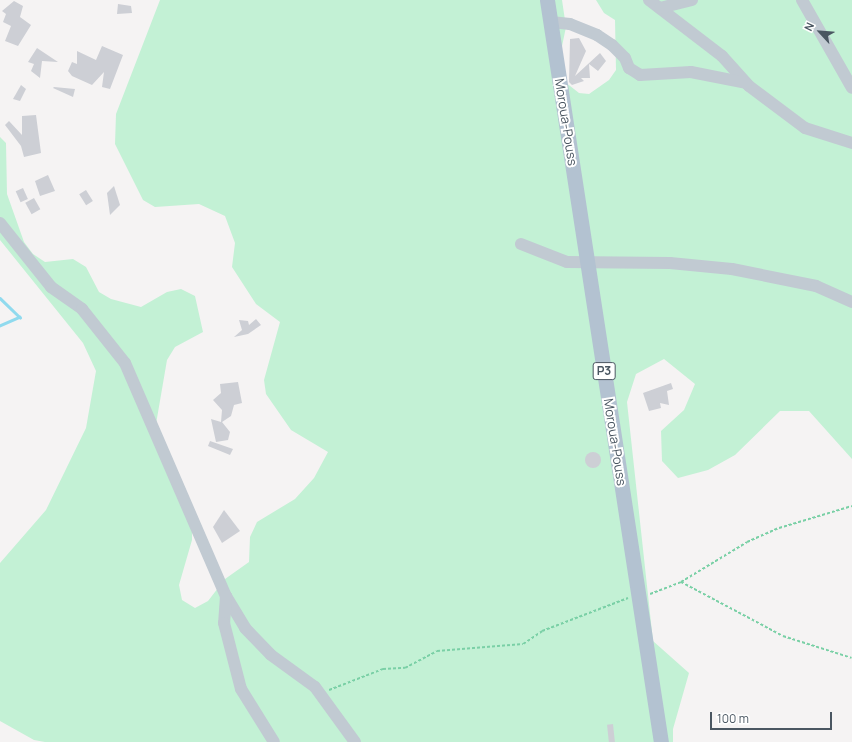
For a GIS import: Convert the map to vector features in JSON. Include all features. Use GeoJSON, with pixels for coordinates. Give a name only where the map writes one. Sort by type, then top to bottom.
{"type":"FeatureCollection","features":[{"type":"Feature","properties":{"kind":"main road","name":"Moroua-Pouss"},"geometry":{"type":"LineString","coordinates":[[548,0],[661,742]]}},
{"type":"Feature","properties":{"kind":"street"},"geometry":{"type":"LineString","coordinates":[[649,0],[722,56],[746,83],[805,128],[852,143]]}},
{"type":"Feature","properties":{"kind":"street"},"geometry":{"type":"LineString","coordinates":[[660,8],[692,0]]}},
{"type":"Feature","properties":{"kind":"street"},"geometry":{"type":"LineString","coordinates":[[802,0],[852,88]]}},
{"type":"Feature","properties":{"kind":"street"},"geometry":{"type":"LineString","coordinates":[[551,22],[570,24],[597,35],[640,76],[691,72],[746,83]]}},
{"type":"Feature","properties":{"kind":"street"},"geometry":{"type":"LineString","coordinates":[[0,223],[51,287],[82,308],[125,363],[226,596],[245,628],[266,650],[320,693],[354,742]]}},
{"type":"Feature","properties":{"kind":"street"},"geometry":{"type":"LineString","coordinates":[[521,244],[567,262],[588,264],[670,263],[732,269],[816,286],[852,302]]}},
{"type":"Feature","properties":{"kind":"street"},"geometry":{"type":"LineString","coordinates":[[226,596],[224,623],[242,689],[274,742]]}},
{"type":"Feature","properties":{"kind":"path"},"geometry":{"type":"LineString","coordinates":[[320,693],[383,669],[405,668],[437,651],[523,644],[542,631],[681,582],[747,542],[779,528],[852,506]]}},
{"type":"Feature","properties":{"kind":"path"},"geometry":{"type":"LineString","coordinates":[[681,582],[783,636],[852,658]]}},
{"type":"Feature","properties":{"kind":"green space"},"geometry":{"type":"Polygon","coordinates":[[[160,0],[562,0],[566,27],[561,51],[565,82],[579,93],[589,94],[609,80],[616,70],[615,20],[604,13],[596,0],[852,0],[852,459],[809,411],[780,411],[735,455],[708,470],[678,478],[662,461],[661,431],[684,410],[695,384],[664,359],[636,374],[627,402],[653,641],[689,673],[673,729],[673,742],[45,742],[34,740],[0,721],[0,563],[46,510],[86,428],[96,371],[83,343],[0,240],[0,137],[6,143],[7,194],[24,242],[33,254],[45,262],[73,259],[86,267],[99,292],[111,299],[141,307],[167,292],[181,289],[195,296],[203,332],[175,347],[167,360],[156,424],[192,510],[192,540],[179,585],[182,600],[195,608],[208,601],[225,579],[249,562],[250,537],[257,522],[295,499],[314,478],[328,452],[291,430],[266,394],[264,380],[280,322],[256,304],[232,267],[235,243],[225,216],[199,204],[155,207],[143,200],[115,144],[116,114],[160,0]]]}},
{"type":"Feature","properties":{"kind":"building"},"geometry":{"type":"Polygon","coordinates":[[[14,1],[23,6],[20,17],[31,25],[18,46],[5,41],[11,26],[3,22],[6,14],[2,11],[14,1]]]}},
{"type":"Feature","properties":{"kind":"building"},"geometry":{"type":"Polygon","coordinates":[[[118,4],[131,6],[132,13],[117,14],[118,4]]]}},
{"type":"Feature","properties":{"kind":"building"},"geometry":{"type":"Polygon","coordinates":[[[579,38],[586,51],[575,76],[600,53],[606,61],[598,71],[589,64],[590,78],[581,78],[584,81],[572,85],[569,82],[570,39],[579,38]]]}},
{"type":"Feature","properties":{"kind":"building"},"geometry":{"type":"Polygon","coordinates":[[[102,46],[123,55],[110,89],[102,87],[104,72],[92,85],[72,76],[68,71],[72,62],[77,64],[77,51],[96,60],[102,46]]]}},
{"type":"Feature","properties":{"kind":"building"},"geometry":{"type":"Polygon","coordinates":[[[37,48],[58,62],[42,61],[40,78],[31,71],[34,64],[28,62],[37,48]]]}},
{"type":"Feature","properties":{"kind":"building"},"geometry":{"type":"Polygon","coordinates":[[[21,85],[26,89],[20,101],[13,99],[21,85]]]}},
{"type":"Feature","properties":{"kind":"building"},"geometry":{"type":"Polygon","coordinates":[[[53,88],[75,89],[73,97],[53,88]]]}},
{"type":"Feature","properties":{"kind":"building"},"geometry":{"type":"Polygon","coordinates":[[[36,115],[41,153],[24,157],[21,146],[5,125],[9,121],[22,135],[22,116],[36,115]]]}},
{"type":"Feature","properties":{"kind":"building"},"geometry":{"type":"Polygon","coordinates":[[[48,175],[55,191],[40,196],[35,181],[48,175]]]}},
{"type":"Feature","properties":{"kind":"building"},"geometry":{"type":"Polygon","coordinates":[[[114,186],[120,205],[110,215],[107,193],[114,186]]]}},
{"type":"Feature","properties":{"kind":"building"},"geometry":{"type":"Polygon","coordinates":[[[23,188],[28,199],[21,202],[16,191],[23,188]]]}},
{"type":"Feature","properties":{"kind":"building"},"geometry":{"type":"Polygon","coordinates":[[[86,190],[93,201],[86,205],[79,194],[86,190]]]}},
{"type":"Feature","properties":{"kind":"building"},"geometry":{"type":"Polygon","coordinates":[[[34,198],[40,209],[32,214],[25,203],[34,198]]]}},
{"type":"Feature","properties":{"kind":"building"},"geometry":{"type":"Polygon","coordinates":[[[256,319],[261,325],[248,334],[234,337],[242,330],[239,320],[248,321],[249,325],[256,319]]]}},
{"type":"Feature","properties":{"kind":"building"},"geometry":{"type":"Polygon","coordinates":[[[238,382],[242,403],[234,405],[231,416],[222,422],[230,432],[228,440],[216,442],[211,419],[221,422],[222,410],[213,400],[221,393],[220,384],[238,382]]]}},
{"type":"Feature","properties":{"kind":"building"},"geometry":{"type":"Polygon","coordinates":[[[671,383],[673,389],[667,391],[669,405],[660,403],[661,408],[649,411],[643,393],[671,383]]]}},
{"type":"Feature","properties":{"kind":"building"},"geometry":{"type":"Polygon","coordinates":[[[210,441],[233,449],[230,455],[208,446],[210,441]]]}},
{"type":"Feature","properties":{"kind":"building"},"geometry":{"type":"Polygon","coordinates":[[[593,452],[599,454],[601,460],[599,466],[593,468],[587,466],[585,460],[587,454],[593,452]]]}},
{"type":"Feature","properties":{"kind":"building"},"geometry":{"type":"Polygon","coordinates":[[[224,510],[240,531],[222,543],[213,527],[224,510]]]}},
{"type":"Feature","properties":{"kind":"building"},"geometry":{"type":"Polygon","coordinates":[[[613,724],[615,742],[609,742],[607,725],[613,724]]]}},
{"type":"Feature","properties":{"kind":"waterway"},"geometry":{"type":"LineString","coordinates":[[0,298],[20,317],[0,326]]}}]}
